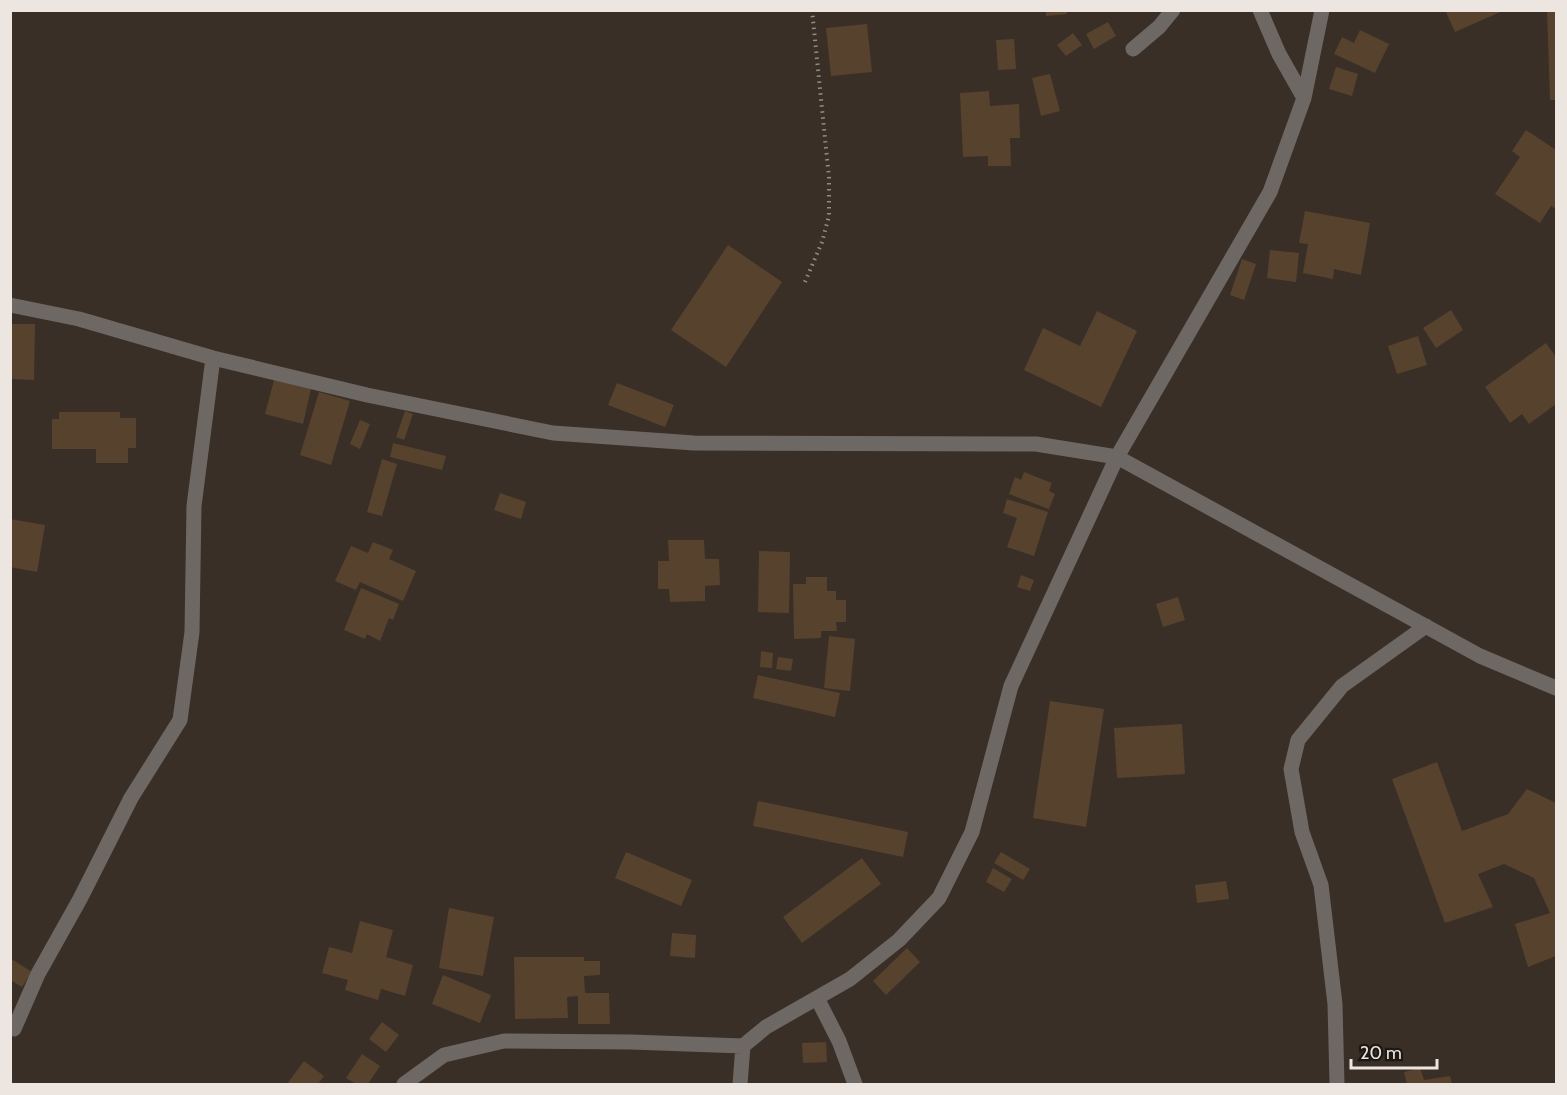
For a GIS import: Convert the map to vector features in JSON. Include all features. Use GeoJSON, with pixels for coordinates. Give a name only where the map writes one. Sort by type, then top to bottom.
{"type":"FeatureCollection","features":[{"type":"Feature","properties":{"kind":"street"},"geometry":{"type":"LineString","coordinates":[[1133,49],[1159,27],[1173,10]]}},
{"type":"Feature","properties":{"kind":"street"},"geometry":{"type":"LineString","coordinates":[[1260,10],[1279,54],[1304,98]]}},
{"type":"Feature","properties":{"kind":"street"},"geometry":{"type":"LineString","coordinates":[[404,1084],[444,1055],[504,1041],[631,1042],[743,1047],[766,1027],[850,979],[899,940],[939,898],[972,832],[1011,686],[1117,457],[1270,192],[1304,98],[1322,10]]}},
{"type":"Feature","properties":{"kind":"street"},"geometry":{"type":"LineString","coordinates":[[10,305],[79,319],[213,358],[367,395],[553,433],[694,443],[1036,444],[1117,457],[1480,656],[1557,688]]}},
{"type":"Feature","properties":{"kind":"street"},"geometry":{"type":"LineString","coordinates":[[14,1029],[38,974],[80,899],[131,798],[180,720],[192,632],[194,506],[213,358]]}},
{"type":"Feature","properties":{"kind":"street"},"geometry":{"type":"LineString","coordinates":[[1337,1084],[1335,1004],[1321,885],[1302,832],[1291,769],[1298,740],[1342,686],[1426,627]]}},
{"type":"Feature","properties":{"kind":"street"},"geometry":{"type":"LineString","coordinates":[[817,998],[839,1041],[855,1084]]}},
{"type":"Feature","properties":{"kind":"street"},"geometry":{"type":"LineString","coordinates":[[740,1084],[743,1047]]}},
{"type":"Feature","properties":{"kind":"path"},"geometry":{"type":"LineString","coordinates":[[805,282],[822,242],[829,216],[829,178],[812,10]]}},
{"type":"Feature","properties":{"kind":"building"},"geometry":{"type":"Polygon","coordinates":[[[1046,10],[1067,10],[1067,14],[1046,16],[1046,10]]]}},
{"type":"Feature","properties":{"kind":"building"},"geometry":{"type":"Polygon","coordinates":[[[1445,10],[1505,10],[1455,32],[1445,10]]]}},
{"type":"Feature","properties":{"kind":"building"},"geometry":{"type":"Polygon","coordinates":[[[1547,10],[1556,10],[1556,100],[1550,100],[1547,10]]]}},
{"type":"Feature","properties":{"kind":"building"},"geometry":{"type":"Polygon","coordinates":[[[1108,22],[1116,36],[1094,49],[1086,34],[1108,22]]]}},
{"type":"Feature","properties":{"kind":"building"},"geometry":{"type":"Polygon","coordinates":[[[867,24],[872,72],[831,76],[826,28],[867,24]]]}},
{"type":"Feature","properties":{"kind":"building"},"geometry":{"type":"Polygon","coordinates":[[[1360,30],[1389,44],[1375,73],[1334,54],[1342,37],[1354,43],[1360,30]]]}},
{"type":"Feature","properties":{"kind":"building"},"geometry":{"type":"Polygon","coordinates":[[[1073,33],[1082,45],[1066,56],[1057,45],[1073,33]]]}},
{"type":"Feature","properties":{"kind":"building"},"geometry":{"type":"Polygon","coordinates":[[[1014,39],[1016,69],[998,70],[996,40],[1014,39]]]}},
{"type":"Feature","properties":{"kind":"building"},"geometry":{"type":"Polygon","coordinates":[[[1336,67],[1358,74],[1352,96],[1329,89],[1336,67]]]}},
{"type":"Feature","properties":{"kind":"building"},"geometry":{"type":"Polygon","coordinates":[[[1050,74],[1060,111],[1041,116],[1032,78],[1050,74]]]}},
{"type":"Feature","properties":{"kind":"building"},"geometry":{"type":"Polygon","coordinates":[[[989,91],[990,106],[1019,104],[1020,138],[1010,138],[1011,166],[988,166],[988,156],[963,157],[960,93],[989,91]]]}},
{"type":"Feature","properties":{"kind":"building"},"geometry":{"type":"Polygon","coordinates":[[[1526,130],[1556,150],[1556,209],[1551,206],[1540,223],[1495,194],[1520,157],[1512,151],[1526,130]]]}},
{"type":"Feature","properties":{"kind":"building"},"geometry":{"type":"Polygon","coordinates":[[[1305,211],[1370,223],[1361,275],[1334,269],[1333,279],[1303,273],[1308,244],[1299,243],[1305,211]]]}},
{"type":"Feature","properties":{"kind":"building"},"geometry":{"type":"Polygon","coordinates":[[[728,245],[782,282],[726,367],[671,330],[728,245]]]}},
{"type":"Feature","properties":{"kind":"building"},"geometry":{"type":"Polygon","coordinates":[[[1270,250],[1299,253],[1296,282],[1267,278],[1270,250]]]}},
{"type":"Feature","properties":{"kind":"building"},"geometry":{"type":"Polygon","coordinates":[[[1242,259],[1256,264],[1244,300],[1230,295],[1242,259]]]}},
{"type":"Feature","properties":{"kind":"building"},"geometry":{"type":"Polygon","coordinates":[[[1451,310],[1463,330],[1436,348],[1423,328],[1451,310]]]}},
{"type":"Feature","properties":{"kind":"building"},"geometry":{"type":"Polygon","coordinates":[[[1097,311],[1137,331],[1101,407],[1024,370],[1043,328],[1080,346],[1097,311]]]}},
{"type":"Feature","properties":{"kind":"building"},"geometry":{"type":"Polygon","coordinates":[[[10,324],[35,324],[34,380],[10,379],[10,324]]]}},
{"type":"Feature","properties":{"kind":"building"},"geometry":{"type":"Polygon","coordinates":[[[1418,336],[1427,365],[1397,374],[1388,346],[1418,336]]]}},
{"type":"Feature","properties":{"kind":"building"},"geometry":{"type":"Polygon","coordinates":[[[1546,343],[1556,357],[1556,404],[1529,424],[1522,414],[1510,423],[1485,387],[1546,343]]]}},
{"type":"Feature","properties":{"kind":"building"},"geometry":{"type":"Polygon","coordinates":[[[274,380],[311,389],[303,424],[265,414],[274,380]]]}},
{"type":"Feature","properties":{"kind":"building"},"geometry":{"type":"Polygon","coordinates":[[[617,383],[674,405],[665,427],[608,405],[617,383]]]}},
{"type":"Feature","properties":{"kind":"building"},"geometry":{"type":"Polygon","coordinates":[[[319,392],[350,401],[331,465],[300,455],[319,392]]]}},
{"type":"Feature","properties":{"kind":"building"},"geometry":{"type":"Polygon","coordinates":[[[405,411],[413,414],[404,440],[396,437],[405,411]]]}},
{"type":"Feature","properties":{"kind":"building"},"geometry":{"type":"Polygon","coordinates":[[[59,412],[120,412],[120,418],[136,418],[136,448],[128,448],[128,463],[96,463],[96,449],[52,449],[52,419],[59,419],[59,412]]]}},
{"type":"Feature","properties":{"kind":"building"},"geometry":{"type":"Polygon","coordinates":[[[360,420],[370,424],[360,449],[350,444],[360,420]]]}},
{"type":"Feature","properties":{"kind":"building"},"geometry":{"type":"Polygon","coordinates":[[[393,443],[446,456],[442,470],[390,457],[393,443]]]}},
{"type":"Feature","properties":{"kind":"building"},"geometry":{"type":"Polygon","coordinates":[[[382,459],[397,464],[382,516],[367,512],[382,459]]]}},
{"type":"Feature","properties":{"kind":"building"},"geometry":{"type":"Polygon","coordinates":[[[1024,472],[1052,483],[1049,491],[1055,494],[1049,509],[1009,494],[1015,477],[1021,480],[1024,472]]]}},
{"type":"Feature","properties":{"kind":"building"},"geometry":{"type":"Polygon","coordinates":[[[500,493],[526,502],[521,519],[494,510],[500,493]]]}},
{"type":"Feature","properties":{"kind":"building"},"geometry":{"type":"Polygon","coordinates":[[[1007,499],[1048,512],[1034,556],[1007,547],[1017,518],[1003,513],[1007,499]]]}},
{"type":"Feature","properties":{"kind":"building"},"geometry":{"type":"Polygon","coordinates":[[[10,519],[45,525],[37,572],[10,567],[10,519]]]}},
{"type":"Feature","properties":{"kind":"building"},"geometry":{"type":"Polygon","coordinates":[[[668,540],[704,540],[705,559],[719,559],[720,585],[705,586],[705,601],[670,602],[669,589],[658,589],[658,561],[669,561],[668,540]]]}},
{"type":"Feature","properties":{"kind":"building"},"geometry":{"type":"Polygon","coordinates":[[[373,542],[393,550],[389,559],[416,571],[403,601],[360,582],[356,590],[335,581],[351,546],[368,553],[373,542]]]}},
{"type":"Feature","properties":{"kind":"building"},"geometry":{"type":"Polygon","coordinates":[[[759,551],[790,552],[789,613],[758,612],[759,551]]]}},
{"type":"Feature","properties":{"kind":"building"},"geometry":{"type":"Polygon","coordinates":[[[1021,575],[1034,580],[1030,591],[1017,587],[1021,575]]]}},
{"type":"Feature","properties":{"kind":"building"},"geometry":{"type":"Polygon","coordinates":[[[806,577],[827,577],[827,591],[836,591],[836,600],[846,600],[846,622],[836,622],[837,631],[821,631],[821,638],[794,639],[793,584],[806,584],[806,577]]]}},
{"type":"Feature","properties":{"kind":"building"},"geometry":{"type":"Polygon","coordinates":[[[361,588],[399,604],[393,620],[389,618],[380,641],[367,634],[365,639],[344,630],[361,588]]]}},
{"type":"Feature","properties":{"kind":"building"},"geometry":{"type":"Polygon","coordinates":[[[1178,597],[1185,620],[1163,627],[1156,604],[1178,597]]]}},
{"type":"Feature","properties":{"kind":"building"},"geometry":{"type":"Polygon","coordinates":[[[829,636],[855,639],[850,691],[824,688],[829,636]]]}},
{"type":"Feature","properties":{"kind":"building"},"geometry":{"type":"Polygon","coordinates":[[[761,651],[773,653],[772,668],[760,667],[761,651]]]}},
{"type":"Feature","properties":{"kind":"building"},"geometry":{"type":"Polygon","coordinates":[[[778,657],[793,659],[791,671],[776,669],[778,657]]]}},
{"type":"Feature","properties":{"kind":"building"},"geometry":{"type":"Polygon","coordinates":[[[758,675],[840,693],[835,717],[753,698],[758,675]]]}},
{"type":"Feature","properties":{"kind":"building"},"geometry":{"type":"Polygon","coordinates":[[[1050,701],[1104,709],[1086,827],[1033,818],[1050,701]]]}},
{"type":"Feature","properties":{"kind":"building"},"geometry":{"type":"Polygon","coordinates":[[[1182,724],[1185,774],[1117,778],[1114,728],[1182,724]]]}},
{"type":"Feature","properties":{"kind":"building"},"geometry":{"type":"Polygon","coordinates":[[[1437,762],[1462,831],[1508,814],[1527,789],[1556,803],[1556,956],[1528,967],[1515,924],[1550,913],[1534,878],[1504,864],[1478,874],[1493,907],[1445,923],[1392,779],[1437,762]]]}},
{"type":"Feature","properties":{"kind":"building"},"geometry":{"type":"Polygon","coordinates":[[[758,801],[908,832],[903,857],[753,826],[758,801]]]}},
{"type":"Feature","properties":{"kind":"building"},"geometry":{"type":"Polygon","coordinates":[[[626,852],[692,880],[681,906],[615,878],[626,852]]]}},
{"type":"Feature","properties":{"kind":"building"},"geometry":{"type":"Polygon","coordinates":[[[1001,852],[1030,869],[1023,880],[994,863],[1001,852]]]}},
{"type":"Feature","properties":{"kind":"building"},"geometry":{"type":"Polygon","coordinates":[[[862,858],[881,884],[802,943],[783,917],[862,858]]]}},
{"type":"Feature","properties":{"kind":"building"},"geometry":{"type":"Polygon","coordinates":[[[993,868],[1012,879],[1004,892],[986,882],[993,868]]]}},
{"type":"Feature","properties":{"kind":"building"},"geometry":{"type":"Polygon","coordinates":[[[1226,881],[1229,899],[1197,903],[1195,885],[1226,881]]]}},
{"type":"Feature","properties":{"kind":"building"},"geometry":{"type":"Polygon","coordinates":[[[449,908],[494,917],[483,976],[439,968],[449,908]]]}},
{"type":"Feature","properties":{"kind":"building"},"geometry":{"type":"Polygon","coordinates":[[[360,921],[393,930],[386,957],[413,965],[405,996],[381,989],[378,1000],[345,990],[348,980],[322,973],[329,947],[352,953],[360,921]]]}},
{"type":"Feature","properties":{"kind":"building"},"geometry":{"type":"Polygon","coordinates":[[[672,933],[696,935],[695,958],[670,956],[672,933]]]}},
{"type":"Feature","properties":{"kind":"building"},"geometry":{"type":"Polygon","coordinates":[[[907,948],[920,962],[886,995],[873,981],[907,948]]]}},
{"type":"Feature","properties":{"kind":"building"},"geometry":{"type":"Polygon","coordinates":[[[514,957],[584,957],[584,961],[600,961],[600,975],[584,976],[585,993],[609,993],[610,1024],[578,1024],[578,996],[567,997],[568,1018],[515,1019],[514,957]]]}},
{"type":"Feature","properties":{"kind":"building"},"geometry":{"type":"Polygon","coordinates":[[[10,958],[32,972],[22,987],[10,980],[10,958]]]}},
{"type":"Feature","properties":{"kind":"building"},"geometry":{"type":"Polygon","coordinates":[[[443,975],[491,995],[480,1023],[432,1004],[443,975]]]}},
{"type":"Feature","properties":{"kind":"building"},"geometry":{"type":"Polygon","coordinates":[[[382,1022],[399,1035],[386,1052],[369,1039],[382,1022]]]}},
{"type":"Feature","properties":{"kind":"building"},"geometry":{"type":"Polygon","coordinates":[[[826,1042],[827,1062],[803,1063],[802,1043],[826,1042]]]}},
{"type":"Feature","properties":{"kind":"building"},"geometry":{"type":"Polygon","coordinates":[[[362,1054],[380,1066],[368,1084],[356,1084],[346,1078],[362,1054]]]}},
{"type":"Feature","properties":{"kind":"building"},"geometry":{"type":"Polygon","coordinates":[[[304,1061],[324,1076],[318,1084],[287,1084],[304,1061]]]}},
{"type":"Feature","properties":{"kind":"building"},"geometry":{"type":"Polygon","coordinates":[[[1420,1068],[1424,1080],[1450,1076],[1452,1084],[1407,1084],[1404,1072],[1420,1068]]]}}]}
